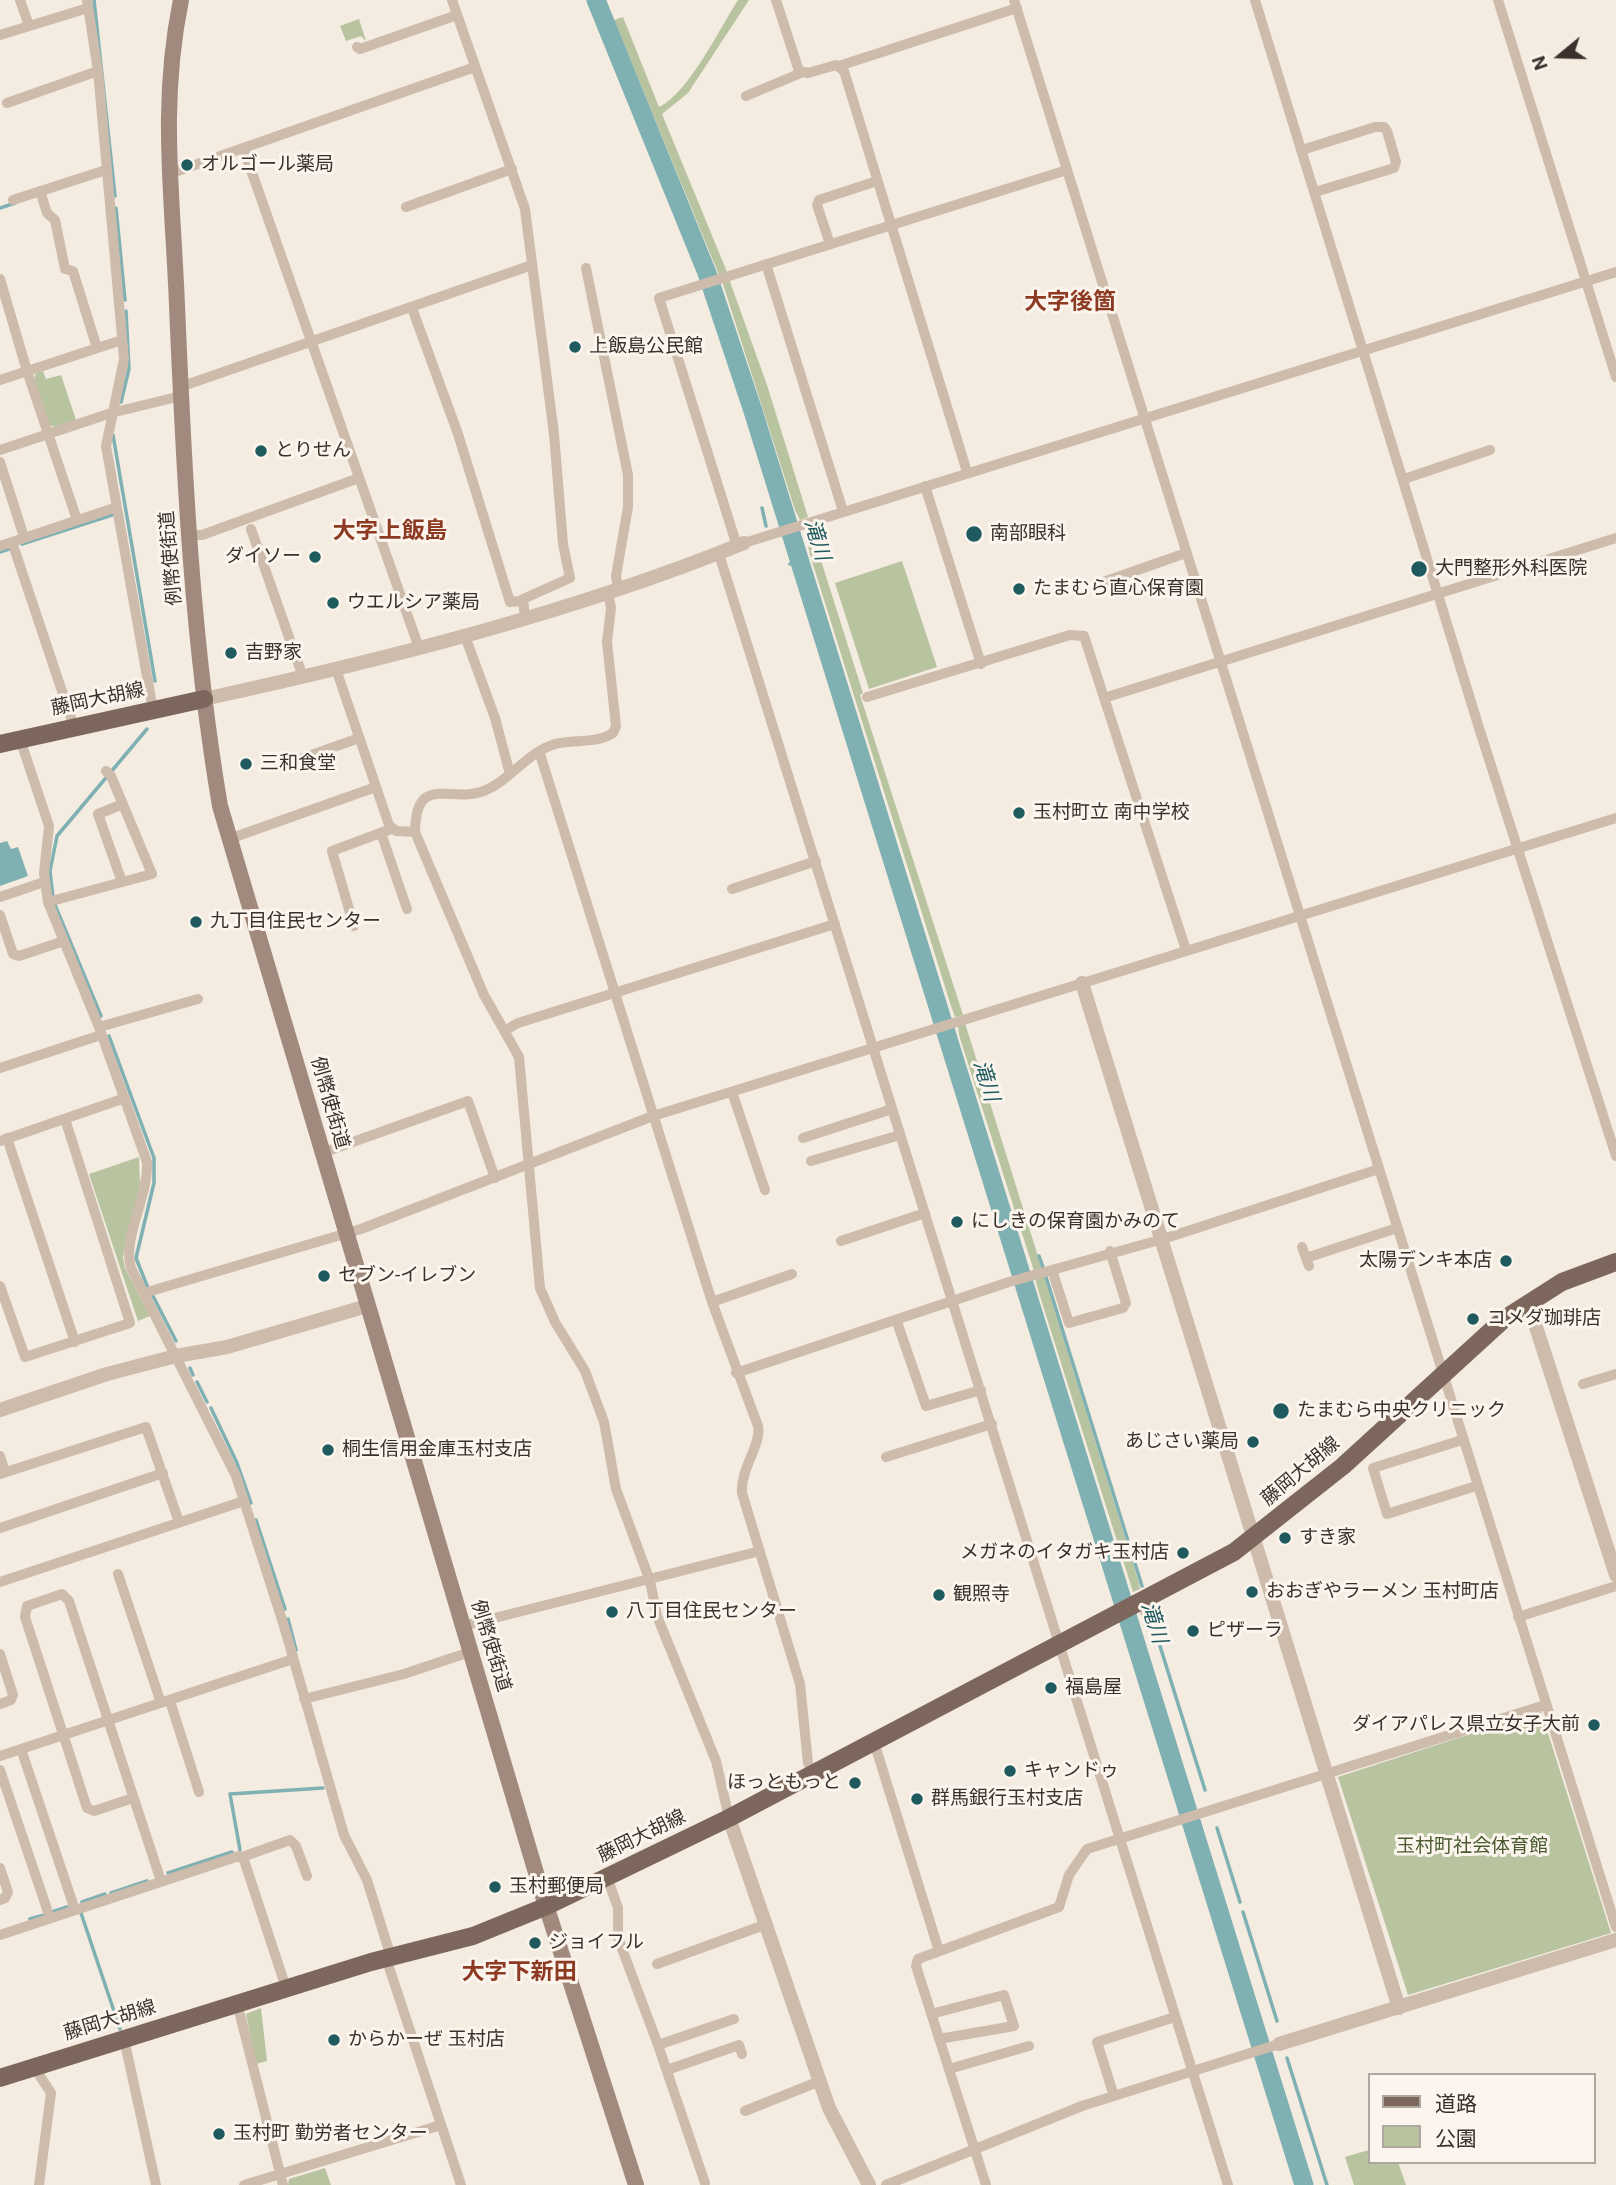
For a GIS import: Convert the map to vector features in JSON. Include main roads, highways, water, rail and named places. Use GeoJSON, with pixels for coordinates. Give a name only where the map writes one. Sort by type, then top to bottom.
{"type":"FeatureCollection","features":[{"type":"Feature","properties":{"kind":"main road","name":"例幣使街道"},"geometry":{"type":"LineString","coordinates":[[181,0],[167,82],[169,174],[191,535],[204,699],[218,793],[229,839],[470,1652],[636,2185]]}},
{"type":"Feature","properties":{"kind":"main road","name":"藤岡大胡線"},"geometry":{"type":"LineString","coordinates":[[0,744],[204,699]]}},
{"type":"Feature","properties":{"kind":"main road","name":"藤岡大胡線"},"geometry":{"type":"LineString","coordinates":[[0,2078],[388,1957],[472,1936],[547,1906],[729,1818],[1113,1615],[1208,1568],[1254,1537],[1343,1466],[1443,1373],[1528,1302],[1562,1282],[1616,1262]]}},
{"type":"Feature","properties":{"kind":"water"},"geometry":{"type":"Polygon","coordinates":[[[7,841],[11,849],[18,847],[28,876],[0,886],[0,843],[7,841]]]}},
{"type":"Feature","properties":{"kind":"waterway"},"geometry":{"type":"LineString","coordinates":[[94,0],[115,196]]}},
{"type":"Feature","properties":{"kind":"waterway","name":"滝川"},"geometry":{"type":"LineString","coordinates":[[596,0],[707,273],[753,411],[1304,2185]]}},
{"type":"Feature","properties":{"kind":"waterway"},"geometry":{"type":"LineString","coordinates":[[0,208],[15,203]]}},
{"type":"Feature","properties":{"kind":"waterway"},"geometry":{"type":"LineString","coordinates":[[116,208],[125,300]]}},
{"type":"Feature","properties":{"kind":"waterway"},"geometry":{"type":"LineString","coordinates":[[121,402],[129,369],[126,311]]}},
{"type":"Feature","properties":{"kind":"waterway"},"geometry":{"type":"LineString","coordinates":[[113,435],[155,681]]}},
{"type":"Feature","properties":{"kind":"waterway"},"geometry":{"type":"LineString","coordinates":[[762,508],[766,526]]}},
{"type":"Feature","properties":{"kind":"waterway"},"geometry":{"type":"LineString","coordinates":[[22,544],[115,514]]}},
{"type":"Feature","properties":{"kind":"waterway"},"geometry":{"type":"LineString","coordinates":[[0,552],[9,549]]}},
{"type":"Feature","properties":{"kind":"waterway"},"geometry":{"type":"LineString","coordinates":[[790,564],[799,561]]}},
{"type":"Feature","properties":{"kind":"waterway"},"geometry":{"type":"LineString","coordinates":[[53,898],[50,871],[57,836],[147,729]]}},
{"type":"Feature","properties":{"kind":"waterway"},"geometry":{"type":"LineString","coordinates":[[55,905],[101,1016]]}},
{"type":"Feature","properties":{"kind":"waterway"},"geometry":{"type":"LineString","coordinates":[[109,1036],[154,1158],[154,1183],[136,1258],[148,1288]]}},
{"type":"Feature","properties":{"kind":"waterway"},"geometry":{"type":"LineString","coordinates":[[1039,1256],[1043,1267]]}},
{"type":"Feature","properties":{"kind":"waterway"},"geometry":{"type":"LineString","coordinates":[[1046,1277],[1142,1586]]}},
{"type":"Feature","properties":{"kind":"waterway"},"geometry":{"type":"LineString","coordinates":[[153,1296],[176,1341]]}},
{"type":"Feature","properties":{"kind":"waterway"},"geometry":{"type":"LineString","coordinates":[[190,1368],[193,1375]]}},
{"type":"Feature","properties":{"kind":"waterway"},"geometry":{"type":"LineString","coordinates":[[197,1382],[207,1402]]}},
{"type":"Feature","properties":{"kind":"waterway"},"geometry":{"type":"LineString","coordinates":[[211,1408],[237,1463],[251,1503]]}},
{"type":"Feature","properties":{"kind":"waterway"},"geometry":{"type":"LineString","coordinates":[[256,1520],[285,1609]]}},
{"type":"Feature","properties":{"kind":"waterway"},"geometry":{"type":"LineString","coordinates":[[288,1619],[296,1650]]}},
{"type":"Feature","properties":{"kind":"waterway"},"geometry":{"type":"LineString","coordinates":[[1155,1630],[1205,1790]]}},
{"type":"Feature","properties":{"kind":"waterway"},"geometry":{"type":"LineString","coordinates":[[240,1850],[230,1794],[323,1788]]}},
{"type":"Feature","properties":{"kind":"waterway"},"geometry":{"type":"LineString","coordinates":[[1217,1828],[1240,1902]]}},
{"type":"Feature","properties":{"kind":"waterway"},"geometry":{"type":"LineString","coordinates":[[168,1873],[232,1852]]}},
{"type":"Feature","properties":{"kind":"waterway"},"geometry":{"type":"LineString","coordinates":[[111,1893],[147,1881]]}},
{"type":"Feature","properties":{"kind":"waterway"},"geometry":{"type":"LineString","coordinates":[[82,1902],[105,1894]]}},
{"type":"Feature","properties":{"kind":"waterway"},"geometry":{"type":"LineString","coordinates":[[52,1912],[67,1907]]}},
{"type":"Feature","properties":{"kind":"waterway"},"geometry":{"type":"LineString","coordinates":[[1243,1912],[1277,2021]]}},
{"type":"Feature","properties":{"kind":"waterway"},"geometry":{"type":"LineString","coordinates":[[81,1913],[120,2029]]}},
{"type":"Feature","properties":{"kind":"waterway"},"geometry":{"type":"LineString","coordinates":[[30,1919],[44,1915]]}},
{"type":"Feature","properties":{"kind":"waterway"},"geometry":{"type":"LineString","coordinates":[[1287,2058],[1327,2185]]}},
{"type":"Feature","properties":{"kind":"place","name":"オルゴール薬局"},"geometry":{"type":"Point","coordinates":[187,165]}},
{"type":"Feature","properties":{"kind":"place","name":"上飯島公民館"},"geometry":{"type":"Point","coordinates":[575,347]}},
{"type":"Feature","properties":{"kind":"place","name":"とりせん"},"geometry":{"type":"Point","coordinates":[261,451]}},
{"type":"Feature","properties":{"kind":"place","name":"南部眼科"},"geometry":{"type":"Point","coordinates":[974,534]}},
{"type":"Feature","properties":{"kind":"place","name":"ダイソー"},"geometry":{"type":"Point","coordinates":[315,557]}},
{"type":"Feature","properties":{"kind":"place","name":"大門整形外科医院"},"geometry":{"type":"Point","coordinates":[1419,569]}},
{"type":"Feature","properties":{"kind":"place","name":"たまむら直心保育園"},"geometry":{"type":"Point","coordinates":[1019,589]}},
{"type":"Feature","properties":{"kind":"place","name":"ウエルシア薬局"},"geometry":{"type":"Point","coordinates":[333,603]}},
{"type":"Feature","properties":{"kind":"place","name":"吉野家"},"geometry":{"type":"Point","coordinates":[231,653]}},
{"type":"Feature","properties":{"kind":"place","name":"三和食堂"},"geometry":{"type":"Point","coordinates":[246,764]}},
{"type":"Feature","properties":{"kind":"place","name":"玉村町立 南中学校"},"geometry":{"type":"Point","coordinates":[1019,813]}},
{"type":"Feature","properties":{"kind":"place","name":"九丁目住民センター"},"geometry":{"type":"Point","coordinates":[196,922]}},
{"type":"Feature","properties":{"kind":"place","name":"にしきの保育園かみのて"},"geometry":{"type":"Point","coordinates":[957,1222]}},
{"type":"Feature","properties":{"kind":"place","name":"太陽デンキ本店"},"geometry":{"type":"Point","coordinates":[1506,1261]}},
{"type":"Feature","properties":{"kind":"place","name":"セブン-イレブン"},"geometry":{"type":"Point","coordinates":[324,1276]}},
{"type":"Feature","properties":{"kind":"place","name":"コメダ珈琲店"},"geometry":{"type":"Point","coordinates":[1473,1319]}},
{"type":"Feature","properties":{"kind":"place","name":"たまむら中央クリニック"},"geometry":{"type":"Point","coordinates":[1281,1411]}},
{"type":"Feature","properties":{"kind":"place","name":"あじさい薬局"},"geometry":{"type":"Point","coordinates":[1253,1442]}},
{"type":"Feature","properties":{"kind":"place","name":"桐生信用金庫玉村支店"},"geometry":{"type":"Point","coordinates":[328,1450]}},
{"type":"Feature","properties":{"kind":"place","name":"すき家"},"geometry":{"type":"Point","coordinates":[1285,1538]}},
{"type":"Feature","properties":{"kind":"place","name":"メガネのイタガキ玉村店"},"geometry":{"type":"Point","coordinates":[1183,1553]}},
{"type":"Feature","properties":{"kind":"place","name":"おおぎやラーメン 玉村町店"},"geometry":{"type":"Point","coordinates":[1252,1592]}},
{"type":"Feature","properties":{"kind":"place","name":"観照寺"},"geometry":{"type":"Point","coordinates":[939,1595]}},
{"type":"Feature","properties":{"kind":"place","name":"八丁目住民センター"},"geometry":{"type":"Point","coordinates":[612,1612]}},
{"type":"Feature","properties":{"kind":"place","name":"ピザーラ"},"geometry":{"type":"Point","coordinates":[1193,1631]}},
{"type":"Feature","properties":{"kind":"place","name":"福島屋"},"geometry":{"type":"Point","coordinates":[1051,1688]}},
{"type":"Feature","properties":{"kind":"place","name":"ダイアパレス県立女子大前"},"geometry":{"type":"Point","coordinates":[1594,1725]}},
{"type":"Feature","properties":{"kind":"place","name":"キャンドゥ"},"geometry":{"type":"Point","coordinates":[1010,1771]}},
{"type":"Feature","properties":{"kind":"place","name":"ほっともっと"},"geometry":{"type":"Point","coordinates":[855,1783]}},
{"type":"Feature","properties":{"kind":"place","name":"群馬銀行玉村支店"},"geometry":{"type":"Point","coordinates":[917,1799]}},
{"type":"Feature","properties":{"kind":"place","name":"玉村郵便局"},"geometry":{"type":"Point","coordinates":[495,1887]}},
{"type":"Feature","properties":{"kind":"place","name":"ジョイフル"},"geometry":{"type":"Point","coordinates":[535,1943]}},
{"type":"Feature","properties":{"kind":"place","name":"からかーぜ 玉村店"},"geometry":{"type":"Point","coordinates":[334,2040]}},
{"type":"Feature","properties":{"kind":"place","name":"玉村町 勤労者センター"},"geometry":{"type":"Point","coordinates":[219,2134]}},
{"type":"Feature","properties":{"kind":"district","name":"大字後箇"},"geometry":{"type":"Point","coordinates":[1070,303]}},
{"type":"Feature","properties":{"kind":"district","name":"大字上飯島"},"geometry":{"type":"Point","coordinates":[390,532]}},
{"type":"Feature","properties":{"kind":"district","name":"大字下新田"},"geometry":{"type":"Point","coordinates":[519,1973]}},
{"type":"Feature","properties":{"kind":"park label","name":"玉村町社会体育館"},"geometry":{"type":"Point","coordinates":[1472,1847]}}]}
